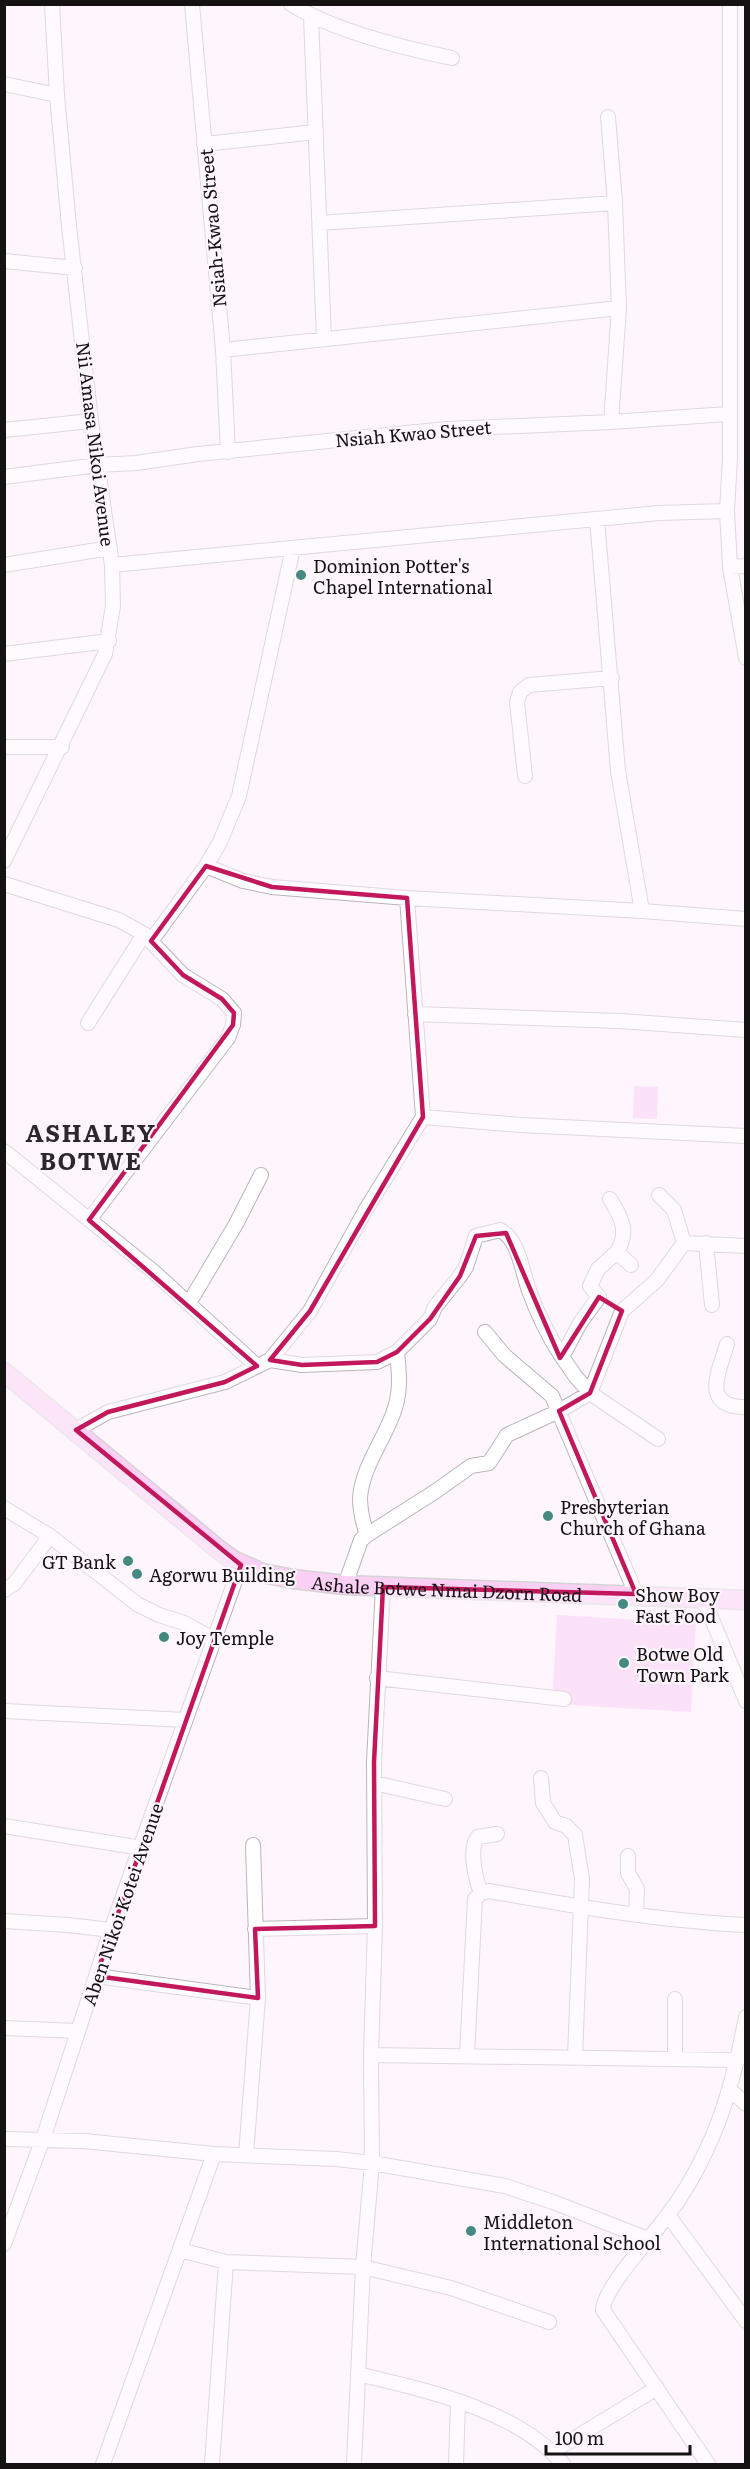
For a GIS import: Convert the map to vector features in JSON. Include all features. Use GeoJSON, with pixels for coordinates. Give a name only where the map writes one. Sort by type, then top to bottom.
{"type":"FeatureCollection","features":[{"type":"Feature","properties":{"kind":"main road","name":"Ashale Botwe Nmai Dzorn Road"},"geometry":{"type":"LineString","coordinates":[[4,1372],[218,1549],[241,1564],[275,1576],[345,1585],[383,1587],[636,1594],[746,1600]]}},
{"type":"Feature","properties":{"kind":"street","name":"Nii Amasa Nikoi Avenue"},"geometry":{"type":"LineString","coordinates":[[4,861],[62,747],[105,654],[109,641],[113,606],[112,565],[91,421],[57,95],[52,4]]}},
{"type":"Feature","properties":{"kind":"street","name":"Nsiah-Kwao Street"},"geometry":{"type":"LineString","coordinates":[[192,4],[223,350],[228,452]]}},
{"type":"Feature","properties":{"kind":"street"},"geometry":{"type":"LineString","coordinates":[[291,4],[311,17],[415,50],[452,58]]}},
{"type":"Feature","properties":{"kind":"street"},"geometry":{"type":"LineString","coordinates":[[730,4],[728,414],[730,458],[727,511],[730,567],[746,658]]}},
{"type":"Feature","properties":{"kind":"street"},"geometry":{"type":"LineString","coordinates":[[311,17],[324,339]]}},
{"type":"Feature","properties":{"kind":"street"},"geometry":{"type":"LineString","coordinates":[[4,84],[57,95]]}},
{"type":"Feature","properties":{"kind":"street"},"geometry":{"type":"LineString","coordinates":[[608,117],[615,203],[619,308],[611,422]]}},
{"type":"Feature","properties":{"kind":"street"},"geometry":{"type":"LineString","coordinates":[[731,127],[746,130]]}},
{"type":"Feature","properties":{"kind":"street"},"geometry":{"type":"LineString","coordinates":[[204,144],[316,132]]}},
{"type":"Feature","properties":{"kind":"street"},"geometry":{"type":"LineString","coordinates":[[320,223],[615,203]]}},
{"type":"Feature","properties":{"kind":"street"},"geometry":{"type":"LineString","coordinates":[[4,261],[75,268]]}},
{"type":"Feature","properties":{"kind":"street"},"geometry":{"type":"LineString","coordinates":[[223,350],[619,308]]}},
{"type":"Feature","properties":{"kind":"street","name":"Nsiah Kwao Street"},"geometry":{"type":"LineString","coordinates":[[4,477],[98,465],[447,429],[728,414]]}},
{"type":"Feature","properties":{"kind":"street"},"geometry":{"type":"LineString","coordinates":[[4,430],[91,421]]}},
{"type":"Feature","properties":{"kind":"street"},"geometry":{"type":"LineString","coordinates":[[112,565],[659,513],[727,511]]}},
{"type":"Feature","properties":{"kind":"street"},"geometry":{"type":"LineString","coordinates":[[597,519],[618,771],[642,910]]}},
{"type":"Feature","properties":{"kind":"street"},"geometry":{"type":"LineString","coordinates":[[4,565],[110,548]]}},
{"type":"Feature","properties":{"kind":"street"},"geometry":{"type":"LineString","coordinates":[[88,1023],[147,938],[206,866],[220,842],[239,796],[293,548]]}},
{"type":"Feature","properties":{"kind":"street"},"geometry":{"type":"LineString","coordinates":[[730,567],[746,566]]}},
{"type":"Feature","properties":{"kind":"street"},"geometry":{"type":"LineString","coordinates":[[4,654],[109,641]]}},
{"type":"Feature","properties":{"kind":"street"},"geometry":{"type":"LineString","coordinates":[[525,776],[517,702],[520,692],[529,685],[612,678]]}},
{"type":"Feature","properties":{"kind":"street"},"geometry":{"type":"LineString","coordinates":[[4,747],[62,747]]}},
{"type":"Feature","properties":{"kind":"street"},"geometry":{"type":"LineString","coordinates":[[206,866],[243,881],[272,887],[407,898],[642,910],[746,919]]}},
{"type":"Feature","properties":{"kind":"street"},"geometry":{"type":"LineString","coordinates":[[4,884],[119,920],[147,938],[183,975],[222,999],[234,1013],[233,1025],[228,1038],[89,1220]]}},
{"type":"Feature","properties":{"kind":"street"},"geometry":{"type":"LineString","coordinates":[[76,1430],[108,1412],[225,1382],[270,1360],[310,1311],[364,1210],[423,1117],[407,898]]}},
{"type":"Feature","properties":{"kind":"street"},"geometry":{"type":"LineString","coordinates":[[415,1014],[620,1021],[746,1030]]}},
{"type":"Feature","properties":{"kind":"street"},"geometry":{"type":"LineString","coordinates":[[423,1117],[521,1125],[746,1136]]}},
{"type":"Feature","properties":{"kind":"street"},"geometry":{"type":"LineString","coordinates":[[4,1151],[189,1303],[257,1366]]}},
{"type":"Feature","properties":{"kind":"street"},"geometry":{"type":"LineString","coordinates":[[189,1303],[236,1224],[261,1175]]}},
{"type":"Feature","properties":{"kind":"street"},"geometry":{"type":"LineString","coordinates":[[659,1195],[674,1210],[684,1243]]}},
{"type":"Feature","properties":{"kind":"street"},"geometry":{"type":"LineString","coordinates":[[610,1199],[624,1228],[623,1242],[617,1252],[598,1269],[590,1286],[599,1297],[622,1311]]}},
{"type":"Feature","properties":{"kind":"street"},"geometry":{"type":"LineString","coordinates":[[270,1360],[302,1365],[377,1362],[397,1352],[430,1319],[435,1308],[460,1276],[466,1267],[476,1236],[500,1230],[510,1237],[530,1293],[552,1342],[576,1377],[590,1393],[658,1439]]}},
{"type":"Feature","properties":{"kind":"street"},"geometry":{"type":"LineString","coordinates":[[684,1243],[746,1246]]}},
{"type":"Feature","properties":{"kind":"street"},"geometry":{"type":"LineString","coordinates":[[345,1585],[361,1540],[367,1535],[471,1466],[489,1463],[507,1435],[559,1411],[590,1393],[622,1311],[657,1280],[684,1243]]}},
{"type":"Feature","properties":{"kind":"street"},"geometry":{"type":"LineString","coordinates":[[706,1243],[712,1305]]}},
{"type":"Feature","properties":{"kind":"street"},"geometry":{"type":"LineString","coordinates":[[617,1252],[631,1265]]}},
{"type":"Feature","properties":{"kind":"street"},"geometry":{"type":"LineString","coordinates":[[562,1357],[580,1323],[599,1297]]}},
{"type":"Feature","properties":{"kind":"street"},"geometry":{"type":"LineString","coordinates":[[484,1332],[504,1355],[552,1396],[636,1594]]}},
{"type":"Feature","properties":{"kind":"street"},"geometry":{"type":"LineString","coordinates":[[727,1344],[716,1384],[716,1393],[721,1400],[734,1407],[746,1407]]}},
{"type":"Feature","properties":{"kind":"street"},"geometry":{"type":"LineString","coordinates":[[367,1535],[360,1511],[360,1496],[375,1451],[396,1407],[400,1383],[397,1352]]}},
{"type":"Feature","properties":{"kind":"street"},"geometry":{"type":"LineString","coordinates":[[4,1508],[51,1536],[137,1604],[159,1615],[184,1623],[213,1639]]}},
{"type":"Feature","properties":{"kind":"street"},"geometry":{"type":"LineString","coordinates":[[4,1590],[14,1584],[51,1536]]}},
{"type":"Feature","properties":{"kind":"street","name":"Aben Nikoi Kotei Avenue"},"geometry":{"type":"LineString","coordinates":[[4,2244],[42,2140],[111,1930],[241,1564]]}},
{"type":"Feature","properties":{"kind":"street"},"geometry":{"type":"LineString","coordinates":[[354,2464],[363,2267],[372,2163],[374,1783],[377,1678],[383,1587]]}},
{"type":"Feature","properties":{"kind":"street"},"geometry":{"type":"LineString","coordinates":[[703,1598],[746,1701]]}},
{"type":"Feature","properties":{"kind":"street"},"geometry":{"type":"LineString","coordinates":[[377,1678],[564,1699]]}},
{"type":"Feature","properties":{"kind":"street"},"geometry":{"type":"LineString","coordinates":[[4,1712],[185,1720]]}},
{"type":"Feature","properties":{"kind":"street"},"geometry":{"type":"LineString","coordinates":[[541,1778],[543,1803],[555,1822],[566,1826],[575,1835],[582,1879],[576,2057]]}},
{"type":"Feature","properties":{"kind":"street"},"geometry":{"type":"LineString","coordinates":[[374,1783],[445,1799]]}},
{"type":"Feature","properties":{"kind":"street"},"geometry":{"type":"LineString","coordinates":[[4,1826],[142,1848]]}},
{"type":"Feature","properties":{"kind":"street"},"geometry":{"type":"LineString","coordinates":[[481,1893],[474,1871],[474,1842],[478,1837],[497,1834]]}},
{"type":"Feature","properties":{"kind":"street"},"geometry":{"type":"LineString","coordinates":[[246,2155],[258,1998],[253,1845]]}},
{"type":"Feature","properties":{"kind":"street"},"geometry":{"type":"LineString","coordinates":[[628,1856],[628,1873],[637,1889],[636,1915]]}},
{"type":"Feature","properties":{"kind":"street"},"geometry":{"type":"LineString","coordinates":[[467,2055],[476,1899],[481,1893],[489,1891],[696,1923],[746,1925]]}},
{"type":"Feature","properties":{"kind":"street"},"geometry":{"type":"LineString","coordinates":[[4,1921],[111,1930]]}},
{"type":"Feature","properties":{"kind":"street"},"geometry":{"type":"LineString","coordinates":[[255,1929],[375,1926]]}},
{"type":"Feature","properties":{"kind":"street"},"geometry":{"type":"LineString","coordinates":[[96,1976],[258,1998]]}},
{"type":"Feature","properties":{"kind":"street"},"geometry":{"type":"LineString","coordinates":[[675,1999],[675,2059]]}},
{"type":"Feature","properties":{"kind":"street"},"geometry":{"type":"LineString","coordinates":[[708,2464],[603,2310],[603,2302],[648,2239],[669,2215],[705,2153],[730,2090],[746,2017]]}},
{"type":"Feature","properties":{"kind":"street"},"geometry":{"type":"LineString","coordinates":[[4,2028],[78,2031]]}},
{"type":"Feature","properties":{"kind":"street"},"geometry":{"type":"LineString","coordinates":[[371,2055],[738,2060]]}},
{"type":"Feature","properties":{"kind":"street"},"geometry":{"type":"LineString","coordinates":[[730,2090],[746,2104]]}},
{"type":"Feature","properties":{"kind":"street"},"geometry":{"type":"LineString","coordinates":[[4,2139],[84,2141],[214,2154],[336,2159],[372,2163],[505,2186],[648,2239]]}},
{"type":"Feature","properties":{"kind":"street"},"geometry":{"type":"LineString","coordinates":[[103,2464],[214,2154]]}},
{"type":"Feature","properties":{"kind":"street"},"geometry":{"type":"LineString","coordinates":[[669,2215],[746,2321]]}},
{"type":"Feature","properties":{"kind":"street"},"geometry":{"type":"LineString","coordinates":[[180,2250],[226,2262],[363,2267],[451,2288],[549,2322]]}},
{"type":"Feature","properties":{"kind":"street"},"geometry":{"type":"LineString","coordinates":[[212,2464],[226,2262]]}},
{"type":"Feature","properties":{"kind":"street"},"geometry":{"type":"LineString","coordinates":[[358,2374],[458,2402],[518,2426],[532,2435],[563,2464]]}},
{"type":"Feature","properties":{"kind":"street"},"geometry":{"type":"LineString","coordinates":[[552,2452],[657,2388]]}},
{"type":"Feature","properties":{"kind":"street"},"geometry":{"type":"LineString","coordinates":[[456,2464],[458,2402]]}},
{"type":"Feature","properties":{"kind":"highlighted area"},"geometry":{"type":"Polygon","coordinates":[[[206,866],[272,887],[407,898],[423,1117],[310,1311],[270,1360],[302,1365],[377,1362],[397,1352],[430,1319],[460,1276],[476,1236],[506,1233],[560,1358],[599,1297],[622,1311],[590,1393],[559,1411],[636,1594],[383,1587],[374,1762],[375,1926],[255,1929],[258,1998],[96,1976],[241,1565],[76,1430],[108,1412],[225,1382],[257,1366],[89,1220],[233,1025],[234,1013],[222,999],[183,975],[151,941],[206,866]]]}},
{"type":"Feature","properties":{"kind":"shaded area"},"geometry":{"type":"Polygon","coordinates":[[[634,1086],[658,1087],[657,1119],[633,1118],[634,1086]]]}},
{"type":"Feature","properties":{"kind":"shaded area","name":"Botwe Old Town Park"},"geometry":{"type":"Polygon","coordinates":[[[557,1615],[696,1623],[691,1712],[552,1704],[557,1615]]]}},
{"type":"Feature","properties":{"kind":"place","name":"Dominion Potter's Chapel International"},"geometry":{"type":"Point","coordinates":[301,575]}},
{"type":"Feature","properties":{"kind":"place","name":"Presbyterian Church of Ghana"},"geometry":{"type":"Point","coordinates":[548,1516]}},
{"type":"Feature","properties":{"kind":"place","name":"GT Bank"},"geometry":{"type":"Point","coordinates":[128,1561]}},
{"type":"Feature","properties":{"kind":"place","name":"Agorwu Building"},"geometry":{"type":"Point","coordinates":[137,1574]}},
{"type":"Feature","properties":{"kind":"place","name":"Show Boy Fast Food"},"geometry":{"type":"Point","coordinates":[623,1604]}},
{"type":"Feature","properties":{"kind":"place","name":"Joy Temple"},"geometry":{"type":"Point","coordinates":[164,1637]}},
{"type":"Feature","properties":{"kind":"place","name":"Botwe Old Town Park"},"geometry":{"type":"Point","coordinates":[624,1663]}},
{"type":"Feature","properties":{"kind":"place","name":"Middleton International School"},"geometry":{"type":"Point","coordinates":[471,2231]}},
{"type":"Feature","properties":{"kind":"district","name":"ASHALEY BOTWE"},"geometry":{"type":"Point","coordinates":[91,1145]}}]}
